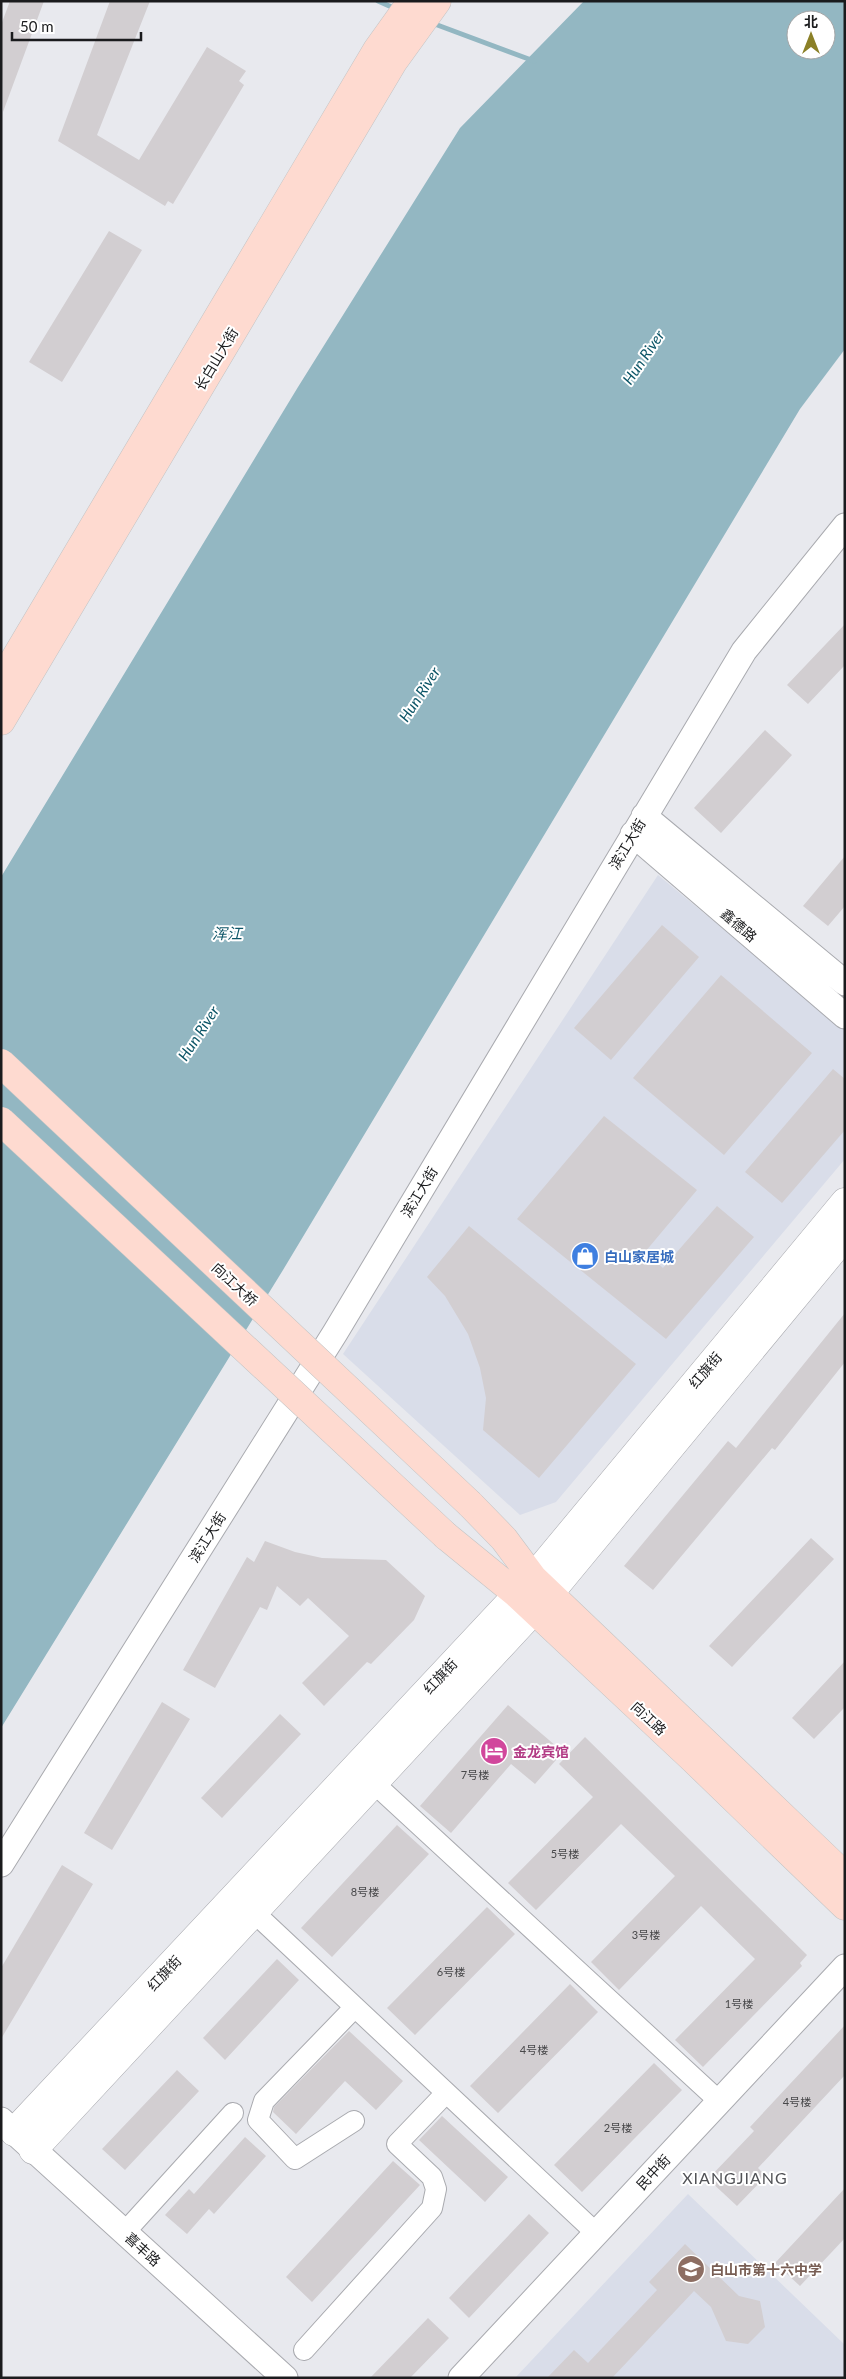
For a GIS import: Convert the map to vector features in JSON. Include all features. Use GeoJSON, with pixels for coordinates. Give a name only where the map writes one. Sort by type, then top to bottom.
{"type":"FeatureCollection","features":[{"type":"Feature","properties":{"kind":"main road","name":"长白山大街"},"geometry":{"type":"LineString","coordinates":[[1,721],[385,56],[412,1]]}},
{"type":"Feature","properties":{"kind":"main road","name":"长白山大街"},"geometry":{"type":"LineString","coordinates":[[1,682],[385,56],[437,1]]}},
{"type":"Feature","properties":{"kind":"main road","name":"向江大桥"},"geometry":{"type":"LineString","coordinates":[[1,1063],[470,1504]]}},
{"type":"Feature","properties":{"kind":"main road","name":"向江路"},"geometry":{"type":"LineString","coordinates":[[1,1121],[446,1536],[533,1594],[845,1876]]}},
{"type":"Feature","properties":{"kind":"main road","name":"红旗街"},"geometry":{"type":"LineString","coordinates":[[16,2134],[245,1904],[533,1594],[845,1202]]}},
{"type":"Feature","properties":{"kind":"main road"},"geometry":{"type":"LineString","coordinates":[[533,1594],[845,1236]]}},
{"type":"Feature","properties":{"kind":"main road","name":"向江路"},"geometry":{"type":"LineString","coordinates":[[470,1504],[504,1539],[533,1594],[693,1759],[845,1906]]}},
{"type":"Feature","properties":{"kind":"street","name":"滨江大街"},"geometry":{"type":"LineString","coordinates":[[1,1864],[335,1333],[744,651],[845,526]]}},
{"type":"Feature","properties":{"kind":"street","name":"鑫德路"},"geometry":{"type":"LineString","coordinates":[[638,825],[845,983]]}},
{"type":"Feature","properties":{"kind":"street","name":"鑫德路"},"geometry":{"type":"LineString","coordinates":[[638,825],[845,1016]]}},
{"type":"Feature","properties":{"kind":"street"},"geometry":{"type":"LineString","coordinates":[[365,1775],[719,2101]]}},
{"type":"Feature","properties":{"kind":"street"},"geometry":{"type":"LineString","coordinates":[[245,1904],[596,2233]]}},
{"type":"Feature","properties":{"kind":"street","name":"民中街"},"geometry":{"type":"LineString","coordinates":[[461,2378],[845,1967]]}},
{"type":"Feature","properties":{"kind":"street"},"geometry":{"type":"LineString","coordinates":[[354,2121],[295,2159],[258,2120],[264,2101],[355,2006]]}},
{"type":"Feature","properties":{"kind":"street"},"geometry":{"type":"LineString","coordinates":[[304,2350],[432,2208],[436,2189],[432,2177],[397,2144],[446,2093]]}},
{"type":"Feature","properties":{"kind":"street"},"geometry":{"type":"LineString","coordinates":[[124,2233],[233,2113]]}},
{"type":"Feature","properties":{"kind":"street","name":"喜丰路"},"geometry":{"type":"LineString","coordinates":[[16,2134],[285,2378]]}},
{"type":"Feature","properties":{"kind":"shaded area","name":"白山家居城"},"geometry":{"type":"Polygon","coordinates":[[[658,875],[845,1030],[845,1159],[556,1502],[520,1515],[343,1354],[658,875]]]}},
{"type":"Feature","properties":{"kind":"shaded area","name":"白山市第十六中学"},"geometry":{"type":"Polygon","coordinates":[[[688,2194],[845,2345],[845,2378],[515,2378],[688,2194]]]}},
{"type":"Feature","properties":{"kind":"water","name":"浑江"},"geometry":{"type":"Polygon","coordinates":[[[584,1],[845,1],[845,349],[800,409],[283,1270],[1,1728],[1,877],[298,387],[460,128],[584,1]]]}},
{"type":"Feature","properties":{"kind":"building"},"geometry":{"type":"Polygon","coordinates":[[[10,1],[44,1],[3,112],[1,25],[10,1]]]}},
{"type":"Feature","properties":{"kind":"building"},"geometry":{"type":"Polygon","coordinates":[[[110,1],[150,1],[97,135],[139,160],[207,47],[246,71],[239,81],[244,85],[173,204],[168,201],[165,206],[58,141],[110,1]]]}},
{"type":"Feature","properties":{"kind":"building"},"geometry":{"type":"Polygon","coordinates":[[[109,231],[142,250],[62,382],[29,362],[109,231]]]}},
{"type":"Feature","properties":{"kind":"building"},"geometry":{"type":"Polygon","coordinates":[[[845,624],[845,665],[808,704],[787,685],[845,624]]]}},
{"type":"Feature","properties":{"kind":"building"},"geometry":{"type":"Polygon","coordinates":[[[765,730],[792,755],[721,833],[694,808],[765,730]]]}},
{"type":"Feature","properties":{"kind":"building"},"geometry":{"type":"Polygon","coordinates":[[[845,856],[845,906],[828,926],[803,906],[845,856]]]}},
{"type":"Feature","properties":{"kind":"building"},"geometry":{"type":"Polygon","coordinates":[[[662,925],[699,957],[611,1060],[574,1028],[662,925]]]}},
{"type":"Feature","properties":{"kind":"building"},"geometry":{"type":"Polygon","coordinates":[[[721,975],[812,1053],[724,1155],[633,1078],[721,975]]]}},
{"type":"Feature","properties":{"kind":"building"},"geometry":{"type":"Polygon","coordinates":[[[833,1069],[845,1079],[845,1130],[782,1203],[745,1172],[833,1069]]]}},
{"type":"Feature","properties":{"kind":"building"},"geometry":{"type":"Polygon","coordinates":[[[604,1116],[697,1190],[645,1252],[663,1268],[717,1206],[754,1237],[666,1339],[517,1219],[604,1116]]]}},
{"type":"Feature","properties":{"kind":"building"},"geometry":{"type":"Polygon","coordinates":[[[469,1226],[636,1364],[539,1478],[483,1430],[486,1398],[480,1368],[468,1334],[445,1296],[427,1277],[469,1226]]]}},
{"type":"Feature","properties":{"kind":"building"},"geometry":{"type":"Polygon","coordinates":[[[845,1313],[845,1362],[775,1450],[772,1448],[653,1590],[624,1566],[728,1441],[736,1448],[845,1313]]]}},
{"type":"Feature","properties":{"kind":"building"},"geometry":{"type":"Polygon","coordinates":[[[811,1538],[834,1559],[732,1667],[709,1646],[811,1538]]]}},
{"type":"Feature","properties":{"kind":"building"},"geometry":{"type":"Polygon","coordinates":[[[265,1541],[295,1552],[322,1558],[386,1560],[425,1596],[414,1620],[371,1664],[367,1662],[324,1706],[302,1683],[349,1636],[308,1598],[300,1606],[277,1586],[267,1610],[260,1607],[215,1688],[183,1670],[247,1557],[254,1562],[265,1541]]]}},
{"type":"Feature","properties":{"kind":"building"},"geometry":{"type":"Polygon","coordinates":[[[845,1661],[845,1707],[814,1739],[792,1718],[845,1661]]]}},
{"type":"Feature","properties":{"kind":"building"},"geometry":{"type":"Polygon","coordinates":[[[162,1702],[190,1719],[112,1850],[84,1833],[162,1702]]]}},
{"type":"Feature","properties":{"kind":"building"},"geometry":{"type":"Polygon","coordinates":[[[508,1705],[563,1752],[535,1784],[511,1764],[451,1833],[420,1806],[508,1705]]]}},
{"type":"Feature","properties":{"kind":"building"},"geometry":{"type":"Polygon","coordinates":[[[280,1714],[301,1734],[222,1818],[201,1798],[280,1714]]]}},
{"type":"Feature","properties":{"kind":"building"},"geometry":{"type":"Polygon","coordinates":[[[585,1737],[807,1955],[800,1963],[802,1966],[703,2067],[675,2040],[755,1959],[701,1906],[619,1990],[591,1962],[675,1876],[621,1824],[536,1910],[508,1883],[593,1797],[559,1764],[585,1737]]]}},
{"type":"Feature","properties":{"kind":"building"},"geometry":{"type":"Polygon","coordinates":[[[397,1825],[429,1854],[332,1957],[301,1928],[397,1825]]]}},
{"type":"Feature","properties":{"kind":"building"},"geometry":{"type":"Polygon","coordinates":[[[62,1865],[93,1884],[1,2039],[1,1968],[62,1865]]]}},
{"type":"Feature","properties":{"kind":"building"},"geometry":{"type":"Polygon","coordinates":[[[487,1907],[515,1934],[415,2035],[387,2008],[487,1907]]]}},
{"type":"Feature","properties":{"kind":"building"},"geometry":{"type":"Polygon","coordinates":[[[277,1959],[299,1980],[225,2060],[203,2038],[277,1959]]]}},
{"type":"Feature","properties":{"kind":"building"},"geometry":{"type":"Polygon","coordinates":[[[570,1984],[598,2012],[498,2113],[470,2086],[570,1984]]]}},
{"type":"Feature","properties":{"kind":"building"},"geometry":{"type":"Polygon","coordinates":[[[845,2025],[845,2075],[758,2168],[766,2176],[737,2206],[708,2179],[754,2131],[750,2127],[845,2025]]]}},
{"type":"Feature","properties":{"kind":"building"},"geometry":{"type":"Polygon","coordinates":[[[349,2031],[403,2081],[376,2110],[345,2081],[296,2134],[273,2112],[274,2107],[349,2031]]]}},
{"type":"Feature","properties":{"kind":"building"},"geometry":{"type":"Polygon","coordinates":[[[654,2063],[682,2090],[582,2192],[554,2165],[654,2063]]]}},
{"type":"Feature","properties":{"kind":"building"},"geometry":{"type":"Polygon","coordinates":[[[177,2070],[199,2091],[125,2170],[102,2149],[177,2070]]]}},
{"type":"Feature","properties":{"kind":"building"},"geometry":{"type":"Polygon","coordinates":[[[442,2116],[508,2177],[485,2202],[419,2140],[442,2116]]]}},
{"type":"Feature","properties":{"kind":"building"},"geometry":{"type":"Polygon","coordinates":[[[245,2137],[266,2156],[214,2214],[209,2209],[187,2234],[165,2215],[189,2189],[194,2194],[245,2137]]]}},
{"type":"Feature","properties":{"kind":"building"},"geometry":{"type":"Polygon","coordinates":[[[393,2161],[420,2185],[312,2302],[286,2277],[393,2161]]]}},
{"type":"Feature","properties":{"kind":"building"},"geometry":{"type":"Polygon","coordinates":[[[845,2188],[845,2238],[800,2286],[775,2263],[845,2188]]]}},
{"type":"Feature","properties":{"kind":"building"},"geometry":{"type":"Polygon","coordinates":[[[529,2214],[549,2233],[469,2318],[449,2298],[529,2214]]]}},
{"type":"Feature","properties":{"kind":"building"},"geometry":{"type":"Polygon","coordinates":[[[685,2244],[739,2296],[760,2301],[765,2327],[748,2344],[726,2341],[711,2307],[694,2291],[612,2378],[547,2378],[574,2350],[588,2363],[657,2290],[649,2282],[685,2244]]]}},
{"type":"Feature","properties":{"kind":"building"},"geometry":{"type":"Polygon","coordinates":[[[428,2318],[449,2338],[410,2378],[370,2378],[428,2318]]]}},
{"type":"Feature","properties":{"kind":"waterway"},"geometry":{"type":"LineString","coordinates":[[378,1],[396,9]]}},
{"type":"Feature","properties":{"kind":"waterway"},"geometry":{"type":"LineString","coordinates":[[432,23],[534,61]]}},
{"type":"Feature","properties":{"kind":"place","name":"白山家居城"},"geometry":{"type":"Point","coordinates":[585,1256]}},
{"type":"Feature","properties":{"kind":"place","name":"金龙宾馆"},"geometry":{"type":"Point","coordinates":[494,1751]}},
{"type":"Feature","properties":{"kind":"place","name":"白山市第十六中学"},"geometry":{"type":"Point","coordinates":[691,2269]}},
{"type":"Feature","properties":{"kind":"district","name":"XIANGJIANG"},"geometry":{"type":"Point","coordinates":[735,2177]}},
{"type":"Feature","properties":{"kind":"water label","name":"Hun River"},"geometry":{"type":"Point","coordinates":[643,357]}},
{"type":"Feature","properties":{"kind":"water label","name":"Hun River"},"geometry":{"type":"Point","coordinates":[419,694]}},
{"type":"Feature","properties":{"kind":"water label","name":"Hun River"},"geometry":{"type":"Point","coordinates":[198,1033]}}]}
